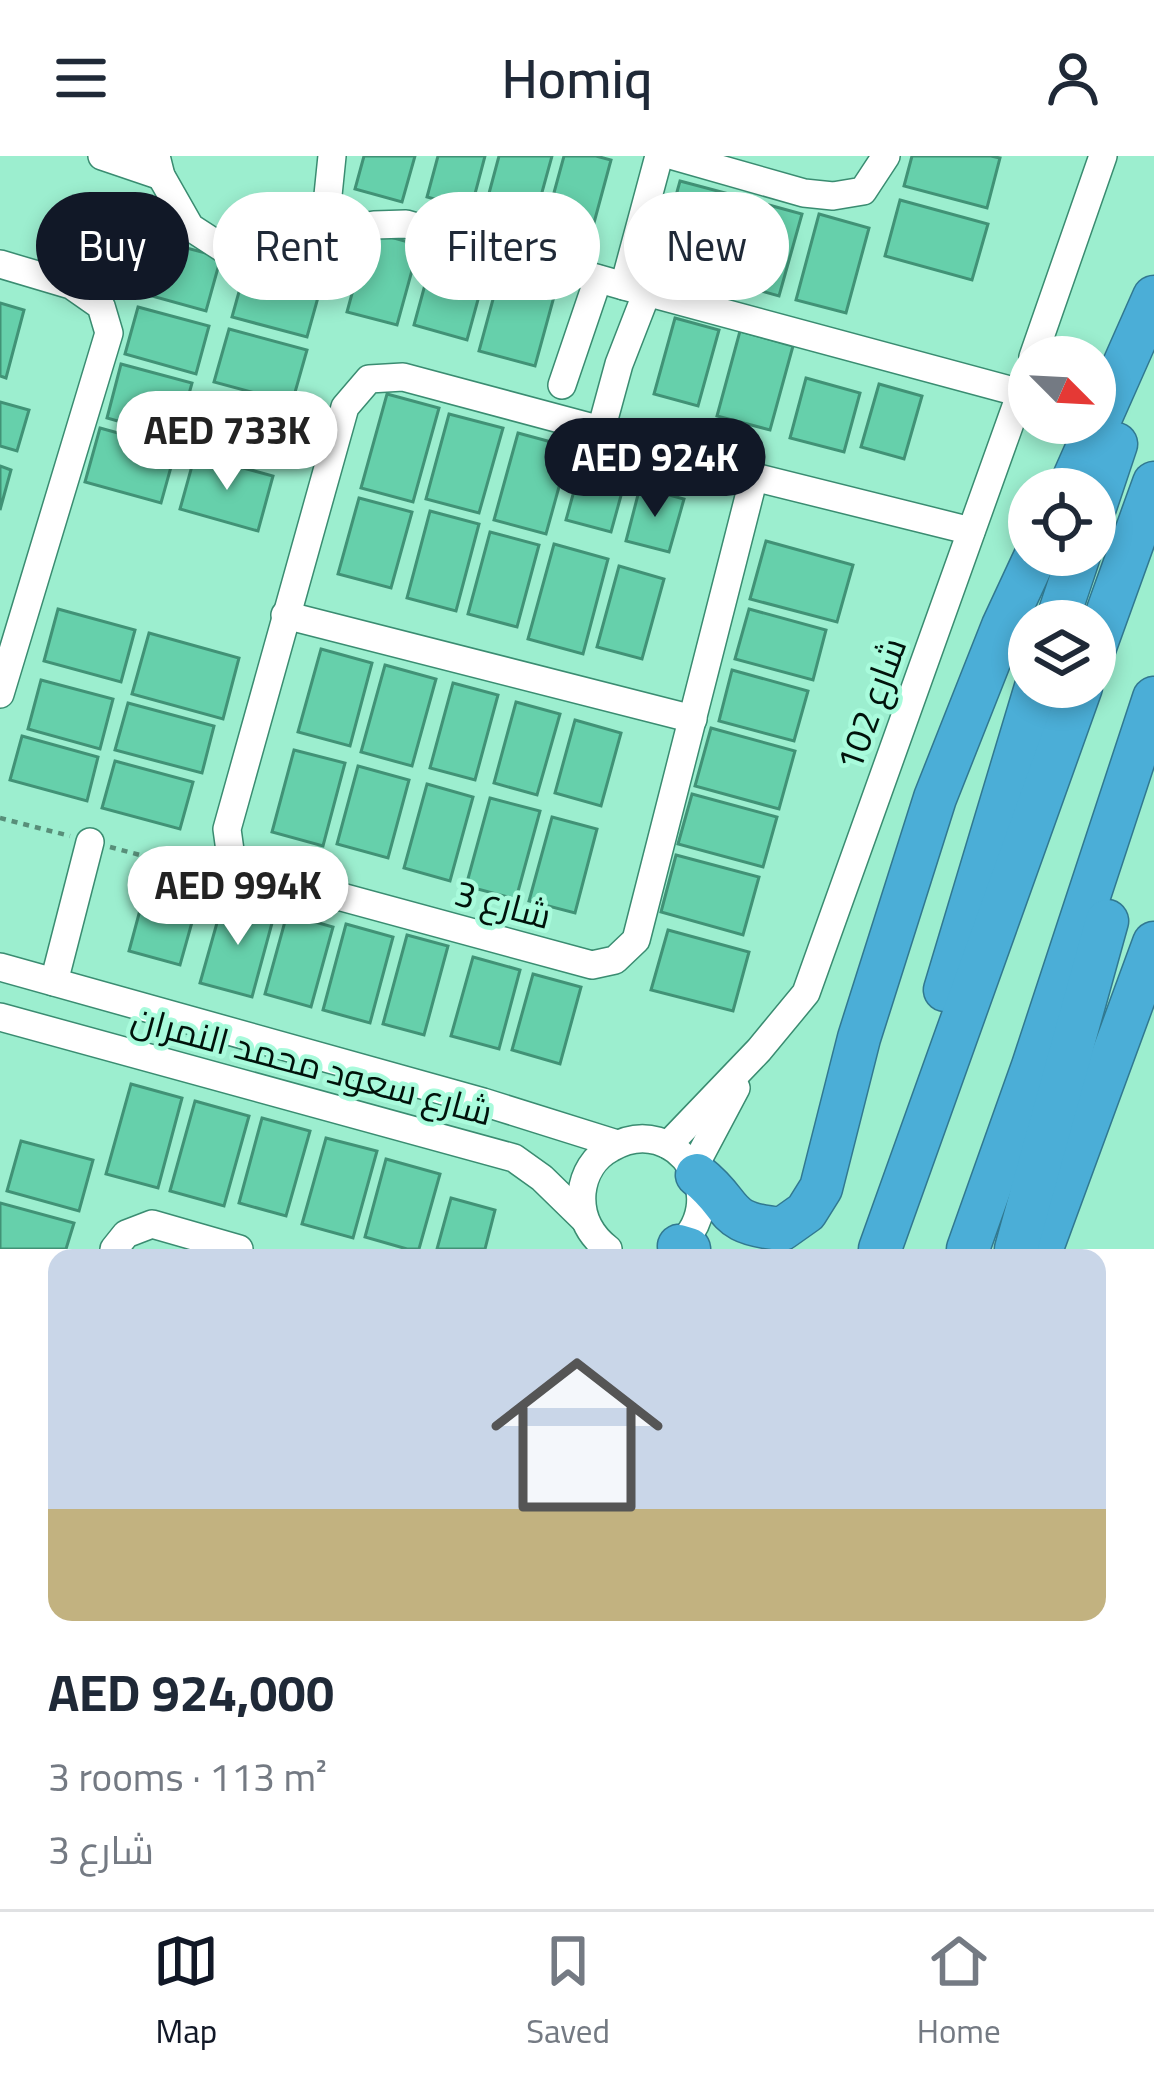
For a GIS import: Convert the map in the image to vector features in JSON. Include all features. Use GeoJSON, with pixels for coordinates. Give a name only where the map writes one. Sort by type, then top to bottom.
{"type":"FeatureCollection","features":[{"type":"Feature","properties":{"kind":"highway"},"geometry":{"type":"LineString","coordinates":[[1078,468],[1154,297]]}},
{"type":"Feature","properties":{"kind":"highway"},"geometry":{"type":"LineString","coordinates":[[1108,468],[1154,329]]}},
{"type":"Feature","properties":{"kind":"highway"},"geometry":{"type":"LineString","coordinates":[[1112,600],[1154,483]]}},
{"type":"Feature","properties":{"kind":"highway"},"geometry":{"type":"LineString","coordinates":[[686,1163],[735,1219],[752,1226],[782,1229],[806,1212],[820,1188],[859,1038],[928,820],[1026,576]]}},
{"type":"Feature","properties":{"kind":"highway"},"geometry":{"type":"LineString","coordinates":[[968,1249],[1154,698]]}},
{"type":"Feature","properties":{"kind":"highway"},"geometry":{"type":"LineString","coordinates":[[922,1127],[948,975],[1030,708]]}},
{"type":"Feature","properties":{"kind":"highway"},"geometry":{"type":"LineString","coordinates":[[880,1249],[1073,708]]}},
{"type":"Feature","properties":{"kind":"highway"},"geometry":{"type":"LineString","coordinates":[[1016,1249],[1122,864],[1154,716]]}},
{"type":"Feature","properties":{"kind":"highway"},"geometry":{"type":"LineString","coordinates":[[1042,1249],[1154,943]]}},
{"type":"Feature","properties":{"kind":"street"},"geometry":{"type":"LineString","coordinates":[[102,156],[159,166],[190,227],[213,242]]}},
{"type":"Feature","properties":{"kind":"street"},"geometry":{"type":"LineString","coordinates":[[328,192],[332,156]]}},
{"type":"Feature","properties":{"kind":"street"},"geometry":{"type":"LineString","coordinates":[[601,430],[620,364],[623,286],[659,156]]}},
{"type":"Feature","properties":{"kind":"street"},"geometry":{"type":"LineString","coordinates":[[674,156],[804,193],[833,196],[863,191],[886,156]]}},
{"type":"Feature","properties":{"kind":"street"},"geometry":{"type":"LineString","coordinates":[[1041,336],[1103,156]]}},
{"type":"Feature","properties":{"kind":"street"},"geometry":{"type":"LineString","coordinates":[[381,225],[406,224],[623,286],[1008,377]]}},
{"type":"Feature","properties":{"kind":"street"},"geometry":{"type":"LineString","coordinates":[[0,264],[71,285],[101,306],[109,333],[0,694]]}},
{"type":"Feature","properties":{"kind":"street"},"geometry":{"type":"LineString","coordinates":[[562,386],[623,286]]}},
{"type":"Feature","properties":{"kind":"street"},"geometry":{"type":"LineString","coordinates":[[231,858],[227,829],[345,406],[369,379],[403,377],[754,477],[971,531]]}},
{"type":"Feature","properties":{"kind":"street","name":"شارع 102"},"geometry":{"type":"LineString","coordinates":[[686,1163],[759,1050],[806,993],[1008,428]]}},
{"type":"Feature","properties":{"kind":"street","name":"شارع 3"},"geometry":{"type":"LineString","coordinates":[[231,858],[257,874],[592,965],[615,960],[636,940],[754,477]]}},
{"type":"Feature","properties":{"kind":"street"},"geometry":{"type":"LineString","coordinates":[[285,615],[693,719]]}},
{"type":"Feature","properties":{"kind":"street"},"geometry":{"type":"LineString","coordinates":[[54,982],[90,842]]}},
{"type":"Feature","properties":{"kind":"street","name":"شارع سعود محمد النمران"},"geometry":{"type":"LineString","coordinates":[[0,967],[617,1144],[651,1139],[686,1163]]}},
{"type":"Feature","properties":{"kind":"street","name":"شارع سعود محمد النمران"},"geometry":{"type":"LineString","coordinates":[[0,1017],[514,1158],[542,1178],[608,1249]]}},
{"type":"Feature","properties":{"kind":"street"},"geometry":{"type":"LineString","coordinates":[[472,1146],[485,1126],[483,1102]]}},
{"type":"Feature","properties":{"kind":"street"},"geometry":{"type":"LineString","coordinates":[[584,1219],[583,1183],[590,1167],[617,1144]]}},
{"type":"Feature","properties":{"kind":"street"},"geometry":{"type":"LineString","coordinates":[[680,1248],[700,1214],[701,1194],[686,1163]]}},
{"type":"Feature","properties":{"kind":"street"},"geometry":{"type":"LineString","coordinates":[[114,1249],[126,1234],[152,1224],[238,1249]]}},
{"type":"Feature","properties":{"kind":"path"},"geometry":{"type":"LineString","coordinates":[[0,818],[200,871],[231,858]]}},
{"type":"Feature","properties":{"kind":"building"},"geometry":{"type":"Polygon","coordinates":[[[364,156],[415,156],[402,202],[381,196],[381,192],[355,189],[364,156]]]}},
{"type":"Feature","properties":{"kind":"building"},"geometry":{"type":"Polygon","coordinates":[[[438,156],[485,156],[475,192],[428,192],[438,156]]]}},
{"type":"Feature","properties":{"kind":"building"},"geometry":{"type":"Polygon","coordinates":[[[499,156],[552,156],[542,192],[489,192],[499,156]]]}},
{"type":"Feature","properties":{"kind":"building"},"geometry":{"type":"Polygon","coordinates":[[[564,156],[611,160],[600,201],[600,192],[554,192],[564,156]]]}},
{"type":"Feature","properties":{"kind":"building"},"geometry":{"type":"Polygon","coordinates":[[[912,156],[1000,158],[987,208],[904,186],[912,156]]]}},
{"type":"Feature","properties":{"kind":"building"},"geometry":{"type":"Polygon","coordinates":[[[680,181],[722,192],[677,192],[680,181]]]}},
{"type":"Feature","properties":{"kind":"building"},"geometry":{"type":"Polygon","coordinates":[[[900,200],[988,224],[972,280],[885,256],[900,200]]]}},
{"type":"Feature","properties":{"kind":"building"},"geometry":{"type":"Polygon","coordinates":[[[789,210],[802,214],[789,260],[789,210]]]}},
{"type":"Feature","properties":{"kind":"building"},"geometry":{"type":"Polygon","coordinates":[[[819,214],[869,228],[846,313],[796,300],[819,214]]]}},
{"type":"Feature","properties":{"kind":"building"},"geometry":{"type":"Polygon","coordinates":[[[381,234],[405,241],[405,296],[397,325],[347,312],[350,300],[381,300],[381,234]]]}},
{"type":"Feature","properties":{"kind":"building"},"geometry":{"type":"Polygon","coordinates":[[[189,249],[213,255],[213,286],[206,311],[166,300],[189,300],[189,249]]]}},
{"type":"Feature","properties":{"kind":"building"},"geometry":{"type":"Polygon","coordinates":[[[237,300],[317,300],[307,337],[232,317],[237,300]]]}},
{"type":"Feature","properties":{"kind":"building"},"geometry":{"type":"Polygon","coordinates":[[[421,300],[478,300],[467,340],[414,325],[421,300]]]}},
{"type":"Feature","properties":{"kind":"building"},"geometry":{"type":"Polygon","coordinates":[[[493,300],[553,300],[535,366],[479,351],[493,300]]]}},
{"type":"Feature","properties":{"kind":"building"},"geometry":{"type":"Polygon","coordinates":[[[0,303],[24,310],[6,378],[0,376],[0,303]]]}},
{"type":"Feature","properties":{"kind":"building"},"geometry":{"type":"Polygon","coordinates":[[[138,307],[209,326],[196,374],[125,354],[138,307]]]}},
{"type":"Feature","properties":{"kind":"building"},"geometry":{"type":"Polygon","coordinates":[[[675,318],[719,330],[698,406],[654,394],[675,318]]]}},
{"type":"Feature","properties":{"kind":"building"},"geometry":{"type":"Polygon","coordinates":[[[229,329],[307,350],[292,403],[214,382],[229,329]]]}},
{"type":"Feature","properties":{"kind":"building"},"geometry":{"type":"Polygon","coordinates":[[[740,331],[793,346],[770,430],[717,416],[740,331]]]}},
{"type":"Feature","properties":{"kind":"building"},"geometry":{"type":"Polygon","coordinates":[[[121,364],[192,383],[177,438],[107,418],[121,364]]]}},
{"type":"Feature","properties":{"kind":"building"},"geometry":{"type":"Polygon","coordinates":[[[806,378],[860,393],[844,452],[790,438],[806,378]]]}},
{"type":"Feature","properties":{"kind":"building"},"geometry":{"type":"Polygon","coordinates":[[[879,384],[922,396],[904,459],[861,447],[879,384]]]}},
{"type":"Feature","properties":{"kind":"building"},"geometry":{"type":"Polygon","coordinates":[[[387,394],[439,408],[413,502],[361,488],[387,394]]]}},
{"type":"Feature","properties":{"kind":"building"},"geometry":{"type":"Polygon","coordinates":[[[210,395],[290,417],[276,466],[197,444],[210,395]]]}},
{"type":"Feature","properties":{"kind":"building"},"geometry":{"type":"Polygon","coordinates":[[[0,402],[29,410],[17,451],[0,446],[0,402]]]}},
{"type":"Feature","properties":{"kind":"building"},"geometry":{"type":"Polygon","coordinates":[[[449,414],[503,428],[479,513],[426,499],[449,414]]]}},
{"type":"Feature","properties":{"kind":"building"},"geometry":{"type":"Polygon","coordinates":[[[100,428],[176,449],[161,503],[85,482],[100,428]]]}},
{"type":"Feature","properties":{"kind":"building"},"geometry":{"type":"Polygon","coordinates":[[[518,433],[570,447],[546,534],[494,520],[518,433]]]}},
{"type":"Feature","properties":{"kind":"building"},"geometry":{"type":"Polygon","coordinates":[[[195,455],[273,476],[258,531],[180,509],[195,455]]]}},
{"type":"Feature","properties":{"kind":"building"},"geometry":{"type":"Polygon","coordinates":[[[583,458],[628,470],[611,532],[566,520],[583,458]]]}},
{"type":"Feature","properties":{"kind":"building"},"geometry":{"type":"Polygon","coordinates":[[[0,466],[11,470],[0,510],[0,466]]]}},
{"type":"Feature","properties":{"kind":"building"},"geometry":{"type":"Polygon","coordinates":[[[640,487],[684,499],[669,552],[626,541],[640,487]]]}},
{"type":"Feature","properties":{"kind":"building"},"geometry":{"type":"Polygon","coordinates":[[[359,498],[412,512],[391,588],[338,574],[359,498]]]}},
{"type":"Feature","properties":{"kind":"building"},"geometry":{"type":"Polygon","coordinates":[[[430,511],[479,524],[456,611],[407,598],[430,511]]]}},
{"type":"Feature","properties":{"kind":"building"},"geometry":{"type":"Polygon","coordinates":[[[490,532],[539,545],[517,627],[468,614],[490,532]]]}},
{"type":"Feature","properties":{"kind":"building"},"geometry":{"type":"Polygon","coordinates":[[[766,541],[853,565],[837,622],[750,599],[766,541]]]}},
{"type":"Feature","properties":{"kind":"building"},"geometry":{"type":"Polygon","coordinates":[[[554,544],[608,559],[583,654],[528,639],[554,544]]]}},
{"type":"Feature","properties":{"kind":"building"},"geometry":{"type":"Polygon","coordinates":[[[619,566],[664,579],[642,659],[597,647],[619,566]]]}},
{"type":"Feature","properties":{"kind":"building"},"geometry":{"type":"Polygon","coordinates":[[[58,609],[135,630],[121,682],[44,661],[58,609]]]}},
{"type":"Feature","properties":{"kind":"building"},"geometry":{"type":"Polygon","coordinates":[[[749,609],[826,630],[813,680],[735,659],[749,609]]]}},
{"type":"Feature","properties":{"kind":"building"},"geometry":{"type":"Polygon","coordinates":[[[149,633],[239,658],[223,719],[132,694],[149,633]]]}},
{"type":"Feature","properties":{"kind":"building"},"geometry":{"type":"Polygon","coordinates":[[[321,649],[372,663],[350,746],[298,732],[321,649]]]}},
{"type":"Feature","properties":{"kind":"building"},"geometry":{"type":"Polygon","coordinates":[[[385,665],[436,679],[412,766],[361,752],[385,665]]]}},
{"type":"Feature","properties":{"kind":"building"},"geometry":{"type":"Polygon","coordinates":[[[732,670],[808,691],[794,741],[719,721],[732,670]]]}},
{"type":"Feature","properties":{"kind":"building"},"geometry":{"type":"Polygon","coordinates":[[[41,680],[113,699],[100,749],[28,729],[41,680]]]}},
{"type":"Feature","properties":{"kind":"building"},"geometry":{"type":"Polygon","coordinates":[[[453,683],[498,695],[475,780],[430,768],[453,683]]]}},
{"type":"Feature","properties":{"kind":"building"},"geometry":{"type":"Polygon","coordinates":[[[516,702],[560,714],[537,795],[494,783],[516,702]]]}},
{"type":"Feature","properties":{"kind":"building"},"geometry":{"type":"Polygon","coordinates":[[[128,703],[214,726],[202,773],[115,750],[128,703]]]}},
{"type":"Feature","properties":{"kind":"building"},"geometry":{"type":"Polygon","coordinates":[[[575,720],[621,733],[601,806],[555,793],[575,720]]]}},
{"type":"Feature","properties":{"kind":"building"},"geometry":{"type":"Polygon","coordinates":[[[711,728],[795,751],[779,809],[695,786],[711,728]]]}},
{"type":"Feature","properties":{"kind":"building"},"geometry":{"type":"Polygon","coordinates":[[[22,736],[98,757],[87,801],[10,780],[22,736]]]}},
{"type":"Feature","properties":{"kind":"building"},"geometry":{"type":"Polygon","coordinates":[[[294,750],[345,763],[323,846],[272,832],[294,750]]]}},
{"type":"Feature","properties":{"kind":"building"},"geometry":{"type":"Polygon","coordinates":[[[115,761],[193,782],[180,829],[102,808],[115,761]]]}},
{"type":"Feature","properties":{"kind":"building"},"geometry":{"type":"Polygon","coordinates":[[[358,766],[409,780],[388,858],[337,844],[358,766]]]}},
{"type":"Feature","properties":{"kind":"building"},"geometry":{"type":"Polygon","coordinates":[[[427,784],[473,797],[450,881],[404,868],[427,784]]]}},
{"type":"Feature","properties":{"kind":"building"},"geometry":{"type":"Polygon","coordinates":[[[692,794],[777,817],[763,867],[678,844],[692,794]]]}},
{"type":"Feature","properties":{"kind":"building"},"geometry":{"type":"Polygon","coordinates":[[[490,798],[540,811],[516,899],[466,886],[490,798]]]}},
{"type":"Feature","properties":{"kind":"building"},"geometry":{"type":"Polygon","coordinates":[[[552,817],[597,829],[575,913],[529,901],[552,817]]]}},
{"type":"Feature","properties":{"kind":"building"},"geometry":{"type":"Polygon","coordinates":[[[676,855],[759,877],[743,935],[661,912],[676,855]]]}},
{"type":"Feature","properties":{"kind":"building"},"geometry":{"type":"Polygon","coordinates":[[[151,869],[203,883],[180,965],[129,951],[151,869]]]}},
{"type":"Feature","properties":{"kind":"building"},"geometry":{"type":"Polygon","coordinates":[[[224,898],[275,912],[252,997],[200,983],[224,898]]]}},
{"type":"Feature","properties":{"kind":"building"},"geometry":{"type":"Polygon","coordinates":[[[287,914],[333,927],[311,1007],[265,994],[287,914]]]}},
{"type":"Feature","properties":{"kind":"building"},"geometry":{"type":"Polygon","coordinates":[[[346,924],[393,937],[370,1023],[323,1010],[346,924]]]}},
{"type":"Feature","properties":{"kind":"building"},"geometry":{"type":"Polygon","coordinates":[[[668,930],[749,952],[733,1011],[651,990],[668,930]]]}},
{"type":"Feature","properties":{"kind":"building"},"geometry":{"type":"Polygon","coordinates":[[[407,935],[448,946],[424,1035],[383,1024],[407,935]]]}},
{"type":"Feature","properties":{"kind":"building"},"geometry":{"type":"Polygon","coordinates":[[[473,957],[520,970],[499,1049],[451,1036],[473,957]]]}},
{"type":"Feature","properties":{"kind":"building"},"geometry":{"type":"Polygon","coordinates":[[[533,974],[581,987],[560,1064],[512,1050],[533,974]]]}},
{"type":"Feature","properties":{"kind":"building"},"geometry":{"type":"Polygon","coordinates":[[[131,1084],[182,1098],[158,1188],[106,1174],[131,1084]]]}},
{"type":"Feature","properties":{"kind":"building"},"geometry":{"type":"Polygon","coordinates":[[[195,1101],[249,1116],[224,1206],[170,1191],[195,1101]]]}},
{"type":"Feature","properties":{"kind":"building"},"geometry":{"type":"Polygon","coordinates":[[[262,1118],[310,1131],[286,1216],[239,1203],[262,1118]]]}},
{"type":"Feature","properties":{"kind":"building"},"geometry":{"type":"Polygon","coordinates":[[[326,1138],[377,1151],[353,1238],[302,1224],[326,1138]]]}},
{"type":"Feature","properties":{"kind":"building"},"geometry":{"type":"Polygon","coordinates":[[[21,1141],[93,1160],[79,1211],[7,1191],[21,1141]]]}},
{"type":"Feature","properties":{"kind":"building"},"geometry":{"type":"Polygon","coordinates":[[[386,1159],[440,1174],[419,1249],[365,1237],[386,1159]]]}},
{"type":"Feature","properties":{"kind":"building"},"geometry":{"type":"Polygon","coordinates":[[[451,1198],[495,1210],[485,1249],[437,1249],[451,1198]]]}},
{"type":"Feature","properties":{"kind":"building"},"geometry":{"type":"Polygon","coordinates":[[[0,1203],[74,1223],[66,1249],[0,1249],[0,1203]]]}}]}
